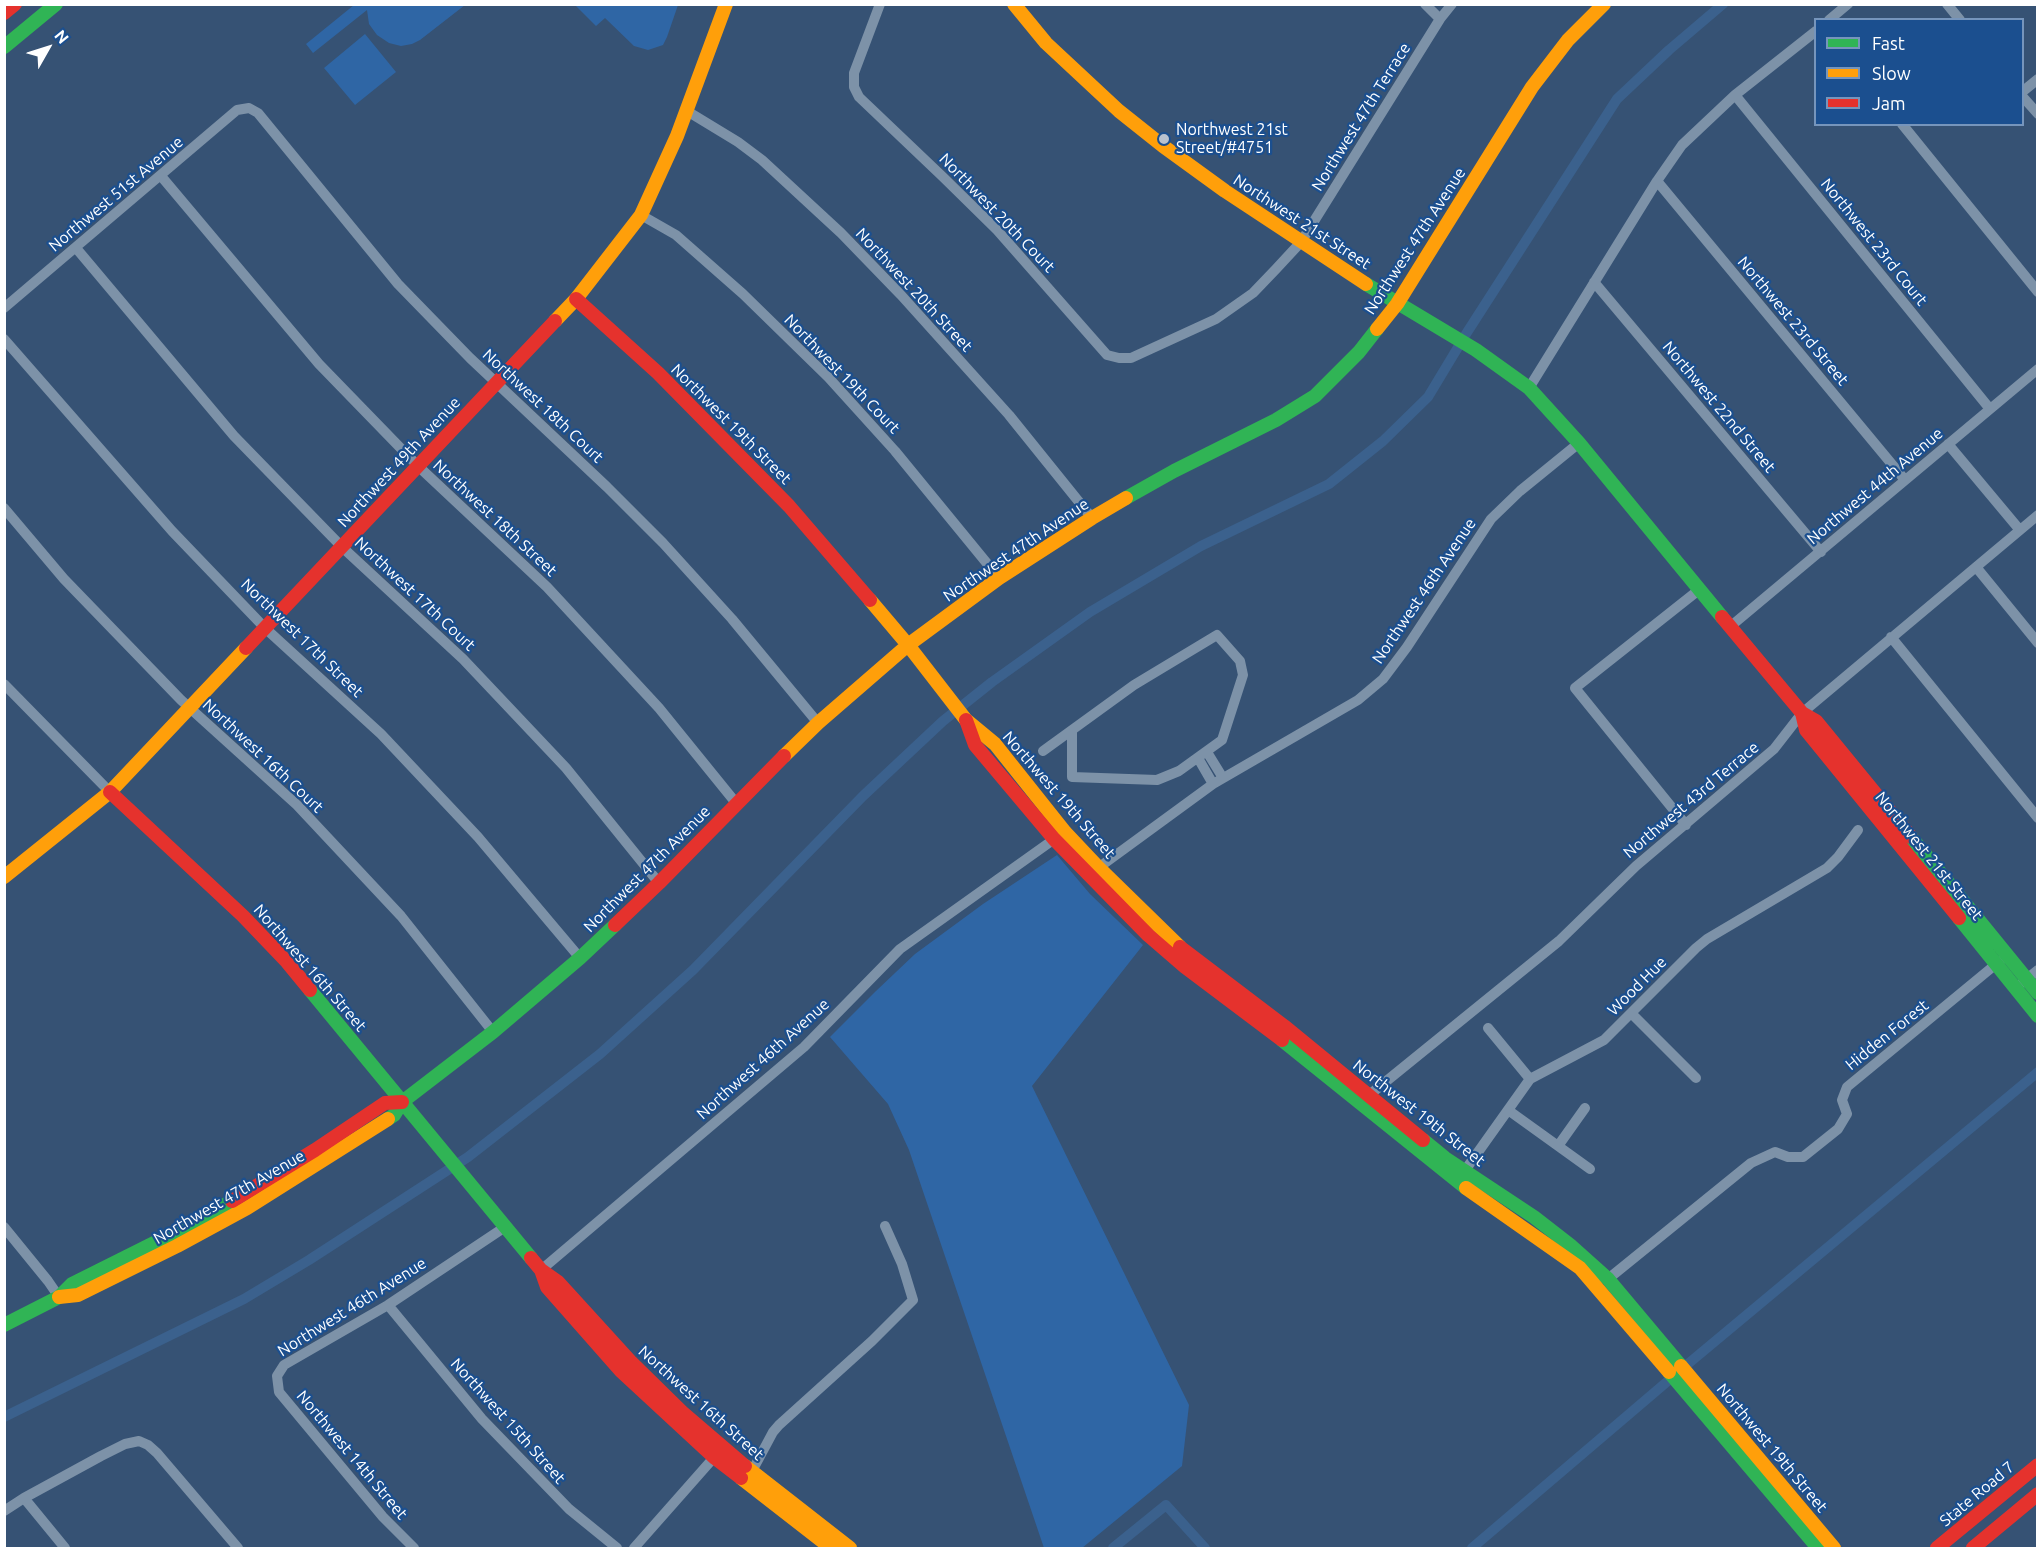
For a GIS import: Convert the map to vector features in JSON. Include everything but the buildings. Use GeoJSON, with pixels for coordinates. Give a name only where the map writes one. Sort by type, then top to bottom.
{"type":"FeatureCollection","features":[{"type":"Feature","properties":{"kind":"main road"},"geometry":{"type":"LineString","coordinates":[[4,13],[15,4]]}},
{"type":"Feature","properties":{"kind":"main road"},"geometry":{"type":"LineString","coordinates":[[4,47],[56,4]]}},
{"type":"Feature","properties":{"kind":"main road","name":"Northwest 49th Avenue"},"geometry":{"type":"LineString","coordinates":[[5,875],[110,792],[576,299],[641,214],[687,111],[726,4]]}},
{"type":"Feature","properties":{"kind":"main road","name":"Northwest 21st Street"},"geometry":{"type":"LineString","coordinates":[[1014,4],[1046,43],[1119,111],[1225,191],[1398,304],[1476,350],[1529,388],[1578,443],[1802,713],[1816,721],[2037,993]]}},
{"type":"Feature","properties":{"kind":"main road","name":"Northwest 47th Avenue"},"geometry":{"type":"LineString","coordinates":[[4,1324],[58,1297],[78,1295],[123,1266],[247,1208],[319,1156],[394,1115],[402,1102],[493,1032],[580,958],[659,883],[818,723],[908,645],[999,578],[1092,518],[1174,471],[1276,420],[1315,396],[1359,352],[1398,304],[1532,87],[1568,40],[1604,4]]}},
{"type":"Feature","properties":{"kind":"main road","name":"Northwest 19th Street"},"geometry":{"type":"LineString","coordinates":[[576,299],[658,373],[789,506],[908,645],[966,720],[995,744],[1060,835],[1148,935],[1174,950],[1284,1026],[1364,1101],[1580,1268],[1664,1356],[1834,1548]]}},
{"type":"Feature","properties":{"kind":"main road","name":"Northwest 21st Street"},"geometry":{"type":"LineString","coordinates":[[1802,713],[1806,730],[2037,1016]]}},
{"type":"Feature","properties":{"kind":"main road","name":"Northwest 16th Street"},"geometry":{"type":"LineString","coordinates":[[110,792],[268,941],[541,1270],[558,1282],[718,1453],[850,1548]]}},
{"type":"Feature","properties":{"kind":"main road","name":"Northwest 19th Street"},"geometry":{"type":"LineString","coordinates":[[1461,1177],[1534,1217],[1570,1245],[1608,1279],[1664,1356]]}},
{"type":"Feature","properties":{"kind":"main road","name":"Northwest 19th Street"},"geometry":{"type":"LineString","coordinates":[[1692,1388],[1818,1548]]}},
{"type":"Feature","properties":{"kind":"main road","name":"State Road 7"},"geometry":{"type":"LineString","coordinates":[[1937,1548],[2037,1465]]}},
{"type":"Feature","properties":{"kind":"main road","name":"Northwest 16th Street"},"geometry":{"type":"LineString","coordinates":[[749,1477],[831,1548]]}},
{"type":"Feature","properties":{"kind":"main road"},"geometry":{"type":"LineString","coordinates":[[1973,1548],[2037,1494]]}},
{"type":"Feature","properties":{"kind":"street","name":"Northwest 20th Court"},"geometry":{"type":"LineString","coordinates":[[880,4],[854,73],[854,87],[859,97],[997,230],[1107,355],[1119,358]]}},
{"type":"Feature","properties":{"kind":"street"},"geometry":{"type":"LineString","coordinates":[[1425,4],[1440,19]]}},
{"type":"Feature","properties":{"kind":"street","name":"Northwest 47th Terrace"},"geometry":{"type":"LineString","coordinates":[[1119,358],[1131,358],[1216,319],[1253,293],[1301,242],[1440,19],[1452,4]]}},
{"type":"Feature","properties":{"kind":"street"},"geometry":{"type":"LineString","coordinates":[[1831,18],[1848,4]]}},
{"type":"Feature","properties":{"kind":"street"},"geometry":{"type":"LineString","coordinates":[[1947,4],[1958,18]]}},
{"type":"Feature","properties":{"kind":"street"},"geometry":{"type":"LineString","coordinates":[[1529,388],[1657,181],[1682,145],[1736,95],[1814,31]]}},
{"type":"Feature","properties":{"kind":"street"},"geometry":{"type":"LineString","coordinates":[[2024,92],[2037,79]]}},
{"type":"Feature","properties":{"kind":"street","name":"Northwest 23rd Court"},"geometry":{"type":"LineString","coordinates":[[1736,95],[1990,409]]}},
{"type":"Feature","properties":{"kind":"street"},"geometry":{"type":"LineString","coordinates":[[2024,97],[2037,114]]}},
{"type":"Feature","properties":{"kind":"street","name":"Northwest 51st Avenue"},"geometry":{"type":"LineString","coordinates":[[4,308],[237,110],[249,108]]}},
{"type":"Feature","properties":{"kind":"street","name":"Northwest 18th Court"},"geometry":{"type":"LineString","coordinates":[[249,108],[258,113],[398,284],[496,383],[663,543],[732,619],[818,723]]}},
{"type":"Feature","properties":{"kind":"street","name":"Northwest 20th Street"},"geometry":{"type":"LineString","coordinates":[[687,111],[754,154],[841,233],[1009,414],[1092,518]]}},
{"type":"Feature","properties":{"kind":"street"},"geometry":{"type":"LineString","coordinates":[[1904,126],[2037,292]]}},
{"type":"Feature","properties":{"kind":"street","name":"Northwest 18th Street"},"geometry":{"type":"LineString","coordinates":[[160,176],[319,364],[418,466],[548,587],[659,708],[736,803]]}},
{"type":"Feature","properties":{"kind":"street","name":"Northwest 23rd Street"},"geometry":{"type":"LineString","coordinates":[[1657,181],[1905,480]]}},
{"type":"Feature","properties":{"kind":"street","name":"Northwest 19th Court"},"geometry":{"type":"LineString","coordinates":[[641,214],[676,235],[743,294],[828,377],[895,451],[999,578]]}},
{"type":"Feature","properties":{"kind":"street","name":"Northwest 17th Court"},"geometry":{"type":"LineString","coordinates":[[76,248],[234,436],[342,547],[464,659],[566,768],[659,883]]}},
{"type":"Feature","properties":{"kind":"street","name":"Northwest 22nd Street"},"geometry":{"type":"LineString","coordinates":[[1594,282],[1821,552]]}},
{"type":"Feature","properties":{"kind":"street","name":"Northwest 17th Street"},"geometry":{"type":"LineString","coordinates":[[4,339],[172,531],[265,628],[381,734],[478,837],[580,958]]}},
{"type":"Feature","properties":{"kind":"street","name":"Northwest 44th Avenue"},"geometry":{"type":"LineString","coordinates":[[1731,626],[2037,369]]}},
{"type":"Feature","properties":{"kind":"street","name":"Northwest 46th Avenue"},"geometry":{"type":"LineString","coordinates":[[1094,871],[1213,784],[1358,700],[1383,679],[1407,647],[1491,519],[1520,491],[1578,443]]}},
{"type":"Feature","properties":{"kind":"street"},"geometry":{"type":"LineString","coordinates":[[1948,444],[2019,529]]}},
{"type":"Feature","properties":{"kind":"street","name":"Northwest 16th Court"},"geometry":{"type":"LineString","coordinates":[[4,508],[64,579],[188,708],[297,805],[401,916],[493,1032]]}},
{"type":"Feature","properties":{"kind":"street","name":"Northwest 43rd Terrace"},"geometry":{"type":"LineString","coordinates":[[1364,1101],[1559,941],[1636,866],[1774,749],[1802,713],[2037,514]]}},
{"type":"Feature","properties":{"kind":"street"},"geometry":{"type":"LineString","coordinates":[[1976,567],[2037,643]]}},
{"type":"Feature","properties":{"kind":"street"},"geometry":{"type":"LineString","coordinates":[[1686,825],[1575,688],[1700,589]]}},
{"type":"Feature","properties":{"kind":"street"},"geometry":{"type":"LineString","coordinates":[[1042,751],[1134,685],[1217,635],[1240,661],[1243,675],[1222,740],[1179,771],[1157,780],[1072,777],[1072,731]]}},
{"type":"Feature","properties":{"kind":"street"},"geometry":{"type":"LineString","coordinates":[[1891,637],[2037,818]]}},
{"type":"Feature","properties":{"kind":"street","name":"Northwest 16th Street"},"geometry":{"type":"LineString","coordinates":[[4,684],[110,792]]}},
{"type":"Feature","properties":{"kind":"street"},"geometry":{"type":"LineString","coordinates":[[1202,755],[1223,778]]}},
{"type":"Feature","properties":{"kind":"street"},"geometry":{"type":"LineString","coordinates":[[1202,755],[1213,784]]}},
{"type":"Feature","properties":{"kind":"street","name":"Wood Hue"},"geometry":{"type":"LineString","coordinates":[[1461,1177],[1530,1079],[1604,1040],[1696,948],[1707,939],[1827,868],[1858,830]]}},
{"type":"Feature","properties":{"kind":"street","name":"Northwest 46th Avenue"},"geometry":{"type":"LineString","coordinates":[[541,1270],[804,1047],[900,949],[1060,835]]}},
{"type":"Feature","properties":{"kind":"street","name":"Hidden Forest"},"geometry":{"type":"LineString","coordinates":[[1608,1279],[1751,1163],[1775,1152],[1788,1157],[1803,1157],[1838,1129],[1847,1114],[1842,1100],[1846,1087],[2007,956]]}},
{"type":"Feature","properties":{"kind":"street"},"geometry":{"type":"LineString","coordinates":[[2015,988],[2037,970]]}},
{"type":"Feature","properties":{"kind":"street"},"geometry":{"type":"LineString","coordinates":[[1631,1012],[1696,1078]]}},
{"type":"Feature","properties":{"kind":"street"},"geometry":{"type":"LineString","coordinates":[[1488,1028],[1530,1079]]}},
{"type":"Feature","properties":{"kind":"street"},"geometry":{"type":"LineString","coordinates":[[1558,1146],[1586,1108]]}},
{"type":"Feature","properties":{"kind":"street"},"geometry":{"type":"LineString","coordinates":[[1508,1110],[1590,1168]]}},
{"type":"Feature","properties":{"kind":"street"},"geometry":{"type":"LineString","coordinates":[[749,1477],[779,1425],[872,1341],[913,1300],[902,1264],[885,1226]]}},
{"type":"Feature","properties":{"kind":"street"},"geometry":{"type":"LineString","coordinates":[[4,1227],[48,1281],[58,1297]]}},
{"type":"Feature","properties":{"kind":"street","name":"Northwest 46th Avenue"},"geometry":{"type":"LineString","coordinates":[[277,1376],[284,1365],[388,1305],[505,1227]]}},
{"type":"Feature","properties":{"kind":"street","name":"Northwest 15th Street"},"geometry":{"type":"LineString","coordinates":[[388,1305],[482,1419],[569,1509],[617,1548]]}},
{"type":"Feature","properties":{"kind":"street","name":"Northwest 14th Street"},"geometry":{"type":"LineString","coordinates":[[277,1376],[279,1392],[383,1516],[414,1548]]}},
{"type":"Feature","properties":{"kind":"street"},"geometry":{"type":"LineString","coordinates":[[4,1511],[125,1444],[139,1442],[148,1445],[157,1453],[238,1548]]}},
{"type":"Feature","properties":{"kind":"street"},"geometry":{"type":"LineString","coordinates":[[634,1548],[718,1453]]}},
{"type":"Feature","properties":{"kind":"street"},"geometry":{"type":"LineString","coordinates":[[24,1498],[64,1548]]}},
{"type":"Feature","properties":{"kind":"shaded area"},"geometry":{"type":"Polygon","coordinates":[[[354,5],[465,5],[420,40],[401,46],[389,43],[377,35],[369,24],[367,10],[313,53],[306,44],[354,5]]]}},
{"type":"Feature","properties":{"kind":"shaded area"},"geometry":{"type":"Polygon","coordinates":[[[575,5],[678,5],[663,45],[648,50],[634,46],[605,18],[596,26],[575,5]]]}},
{"type":"Feature","properties":{"kind":"shaded area"},"geometry":{"type":"Polygon","coordinates":[[[365,34],[396,72],[355,105],[324,68],[365,34]]]}},
{"type":"Feature","properties":{"kind":"shaded area"},"geometry":{"type":"Polygon","coordinates":[[[1057,855],[1090,894],[1143,945],[1032,1086],[1189,1405],[1182,1466],[1082,1548],[1044,1548],[909,1150],[888,1104],[830,1037],[915,954],[983,904],[1057,855]]]}},
{"type":"Feature","properties":{"kind":"waterway"},"geometry":{"type":"LineString","coordinates":[[4,1417],[244,1299],[309,1260],[468,1157],[600,1054],[693,970],[863,796],[943,721],[992,682],[1090,612],[1201,546],[1329,484],[1383,441],[1428,397],[1617,99],[1723,4]]}},
{"type":"Feature","properties":{"kind":"waterway"},"geometry":{"type":"LineString","coordinates":[[1472,1548],[1689,1363],[2038,1072]]}},
{"type":"Feature","properties":{"kind":"waterway"},"geometry":{"type":"LineString","coordinates":[[1113,1548],[1166,1505],[1205,1548]]}},
{"type":"Feature","properties":{"kind":"traffic: fast"},"geometry":{"type":"LineString","coordinates":[[4,47],[56,4]]}},
{"type":"Feature","properties":{"kind":"traffic: fast"},"geometry":{"type":"LineString","coordinates":[[1366,284],[1476,350],[1529,388],[1579,443],[1722,617]]}},
{"type":"Feature","properties":{"kind":"traffic: fast"},"geometry":{"type":"LineString","coordinates":[[1126,498],[1174,471],[1276,420],[1315,396],[1359,352],[1377,329]]}},
{"type":"Feature","properties":{"kind":"traffic: fast"},"geometry":{"type":"LineString","coordinates":[[1911,837],[2038,993]]}},
{"type":"Feature","properties":{"kind":"traffic: fast"},"geometry":{"type":"LineString","coordinates":[[1959,918],[2038,1016]]}},
{"type":"Feature","properties":{"kind":"traffic: fast"},"geometry":{"type":"LineString","coordinates":[[388,1119],[394,1115],[402,1102],[493,1032],[615,925]]}},
{"type":"Feature","properties":{"kind":"traffic: fast"},"geometry":{"type":"LineString","coordinates":[[310,990],[531,1258]]}},
{"type":"Feature","properties":{"kind":"traffic: fast"},"geometry":{"type":"LineString","coordinates":[[1282,1040],[1466,1188]]}},
{"type":"Feature","properties":{"kind":"traffic: fast"},"geometry":{"type":"LineString","coordinates":[[1423,1140],[1445,1158],[1534,1217],[1570,1245],[1608,1279],[1681,1366]]}},
{"type":"Feature","properties":{"kind":"traffic: fast"},"geometry":{"type":"LineString","coordinates":[[4,1325],[59,1297],[72,1284],[232,1201]]}},
{"type":"Feature","properties":{"kind":"traffic: fast"},"geometry":{"type":"LineString","coordinates":[[1669,1372],[1818,1548]]}},
{"type":"Feature","properties":{"kind":"traffic: slow"},"geometry":{"type":"LineString","coordinates":[[555,321],[576,299],[641,215],[677,136],[726,4]]}},
{"type":"Feature","properties":{"kind":"traffic: slow"},"geometry":{"type":"LineString","coordinates":[[1014,4],[1046,43],[1119,111],[1225,191],[1366,284]]}},
{"type":"Feature","properties":{"kind":"traffic: slow"},"geometry":{"type":"LineString","coordinates":[[1377,329],[1397,304],[1532,87],[1568,40],[1604,4]]}},
{"type":"Feature","properties":{"kind":"traffic: slow"},"geometry":{"type":"LineString","coordinates":[[784,756],[818,723],[908,645],[999,578],[1126,498]]}},
{"type":"Feature","properties":{"kind":"traffic: slow"},"geometry":{"type":"LineString","coordinates":[[870,600],[966,720],[995,744],[1065,832],[1180,947]]}},
{"type":"Feature","properties":{"kind":"traffic: slow"},"geometry":{"type":"LineString","coordinates":[[4,877],[110,792],[246,648]]}},
{"type":"Feature","properties":{"kind":"traffic: slow"},"geometry":{"type":"LineString","coordinates":[[59,1297],[78,1295],[177,1246],[247,1208],[388,1119]]}},
{"type":"Feature","properties":{"kind":"traffic: slow"},"geometry":{"type":"LineString","coordinates":[[1466,1188],[1580,1268],[1669,1372]]}},
{"type":"Feature","properties":{"kind":"traffic: slow"},"geometry":{"type":"LineString","coordinates":[[1681,1366],[1834,1548]]}},
{"type":"Feature","properties":{"kind":"traffic: slow"},"geometry":{"type":"LineString","coordinates":[[745,1466],[850,1548]]}},
{"type":"Feature","properties":{"kind":"traffic: slow"},"geometry":{"type":"LineString","coordinates":[[741,1478],[831,1548]]}},
{"type":"Feature","properties":{"kind":"traffic: jam"},"geometry":{"type":"LineString","coordinates":[[4,13],[15,4]]}},
{"type":"Feature","properties":{"kind":"traffic: jam"},"geometry":{"type":"LineString","coordinates":[[576,299],[658,373],[789,506],[870,600]]}},
{"type":"Feature","properties":{"kind":"traffic: jam"},"geometry":{"type":"LineString","coordinates":[[246,648],[555,321]]}},
{"type":"Feature","properties":{"kind":"traffic: jam"},"geometry":{"type":"LineString","coordinates":[[1722,617],[1802,713],[1816,721],[1911,837]]}},
{"type":"Feature","properties":{"kind":"traffic: jam"},"geometry":{"type":"LineString","coordinates":[[1802,713],[1806,730],[1959,918]]}},
{"type":"Feature","properties":{"kind":"traffic: jam"},"geometry":{"type":"LineString","coordinates":[[966,720],[975,745],[1054,839],[1148,935],[1185,967],[1282,1040]]}},
{"type":"Feature","properties":{"kind":"traffic: jam"},"geometry":{"type":"LineString","coordinates":[[615,925],[784,756]]}},
{"type":"Feature","properties":{"kind":"traffic: jam"},"geometry":{"type":"LineString","coordinates":[[110,792],[243,916],[310,990]]}},
{"type":"Feature","properties":{"kind":"traffic: jam"},"geometry":{"type":"LineString","coordinates":[[1180,947],[1284,1026],[1423,1140]]}},
{"type":"Feature","properties":{"kind":"traffic: jam"},"geometry":{"type":"LineString","coordinates":[[232,1201],[315,1150],[385,1103],[402,1102]]}},
{"type":"Feature","properties":{"kind":"traffic: jam"},"geometry":{"type":"LineString","coordinates":[[531,1258],[541,1270],[558,1282],[630,1361],[682,1412],[745,1466]]}},
{"type":"Feature","properties":{"kind":"traffic: jam"},"geometry":{"type":"LineString","coordinates":[[541,1270],[547,1287],[621,1371],[715,1458],[741,1478]]}},
{"type":"Feature","properties":{"kind":"traffic: jam"},"geometry":{"type":"LineString","coordinates":[[1937,1548],[2038,1465]]}},
{"type":"Feature","properties":{"kind":"traffic: jam"},"geometry":{"type":"LineString","coordinates":[[1973,1548],[2038,1494]]}},
{"type":"Feature","properties":{"kind":"place","name":"Northwest 21st Street/#4751"},"geometry":{"type":"Point","coordinates":[1164,139]}}]}
